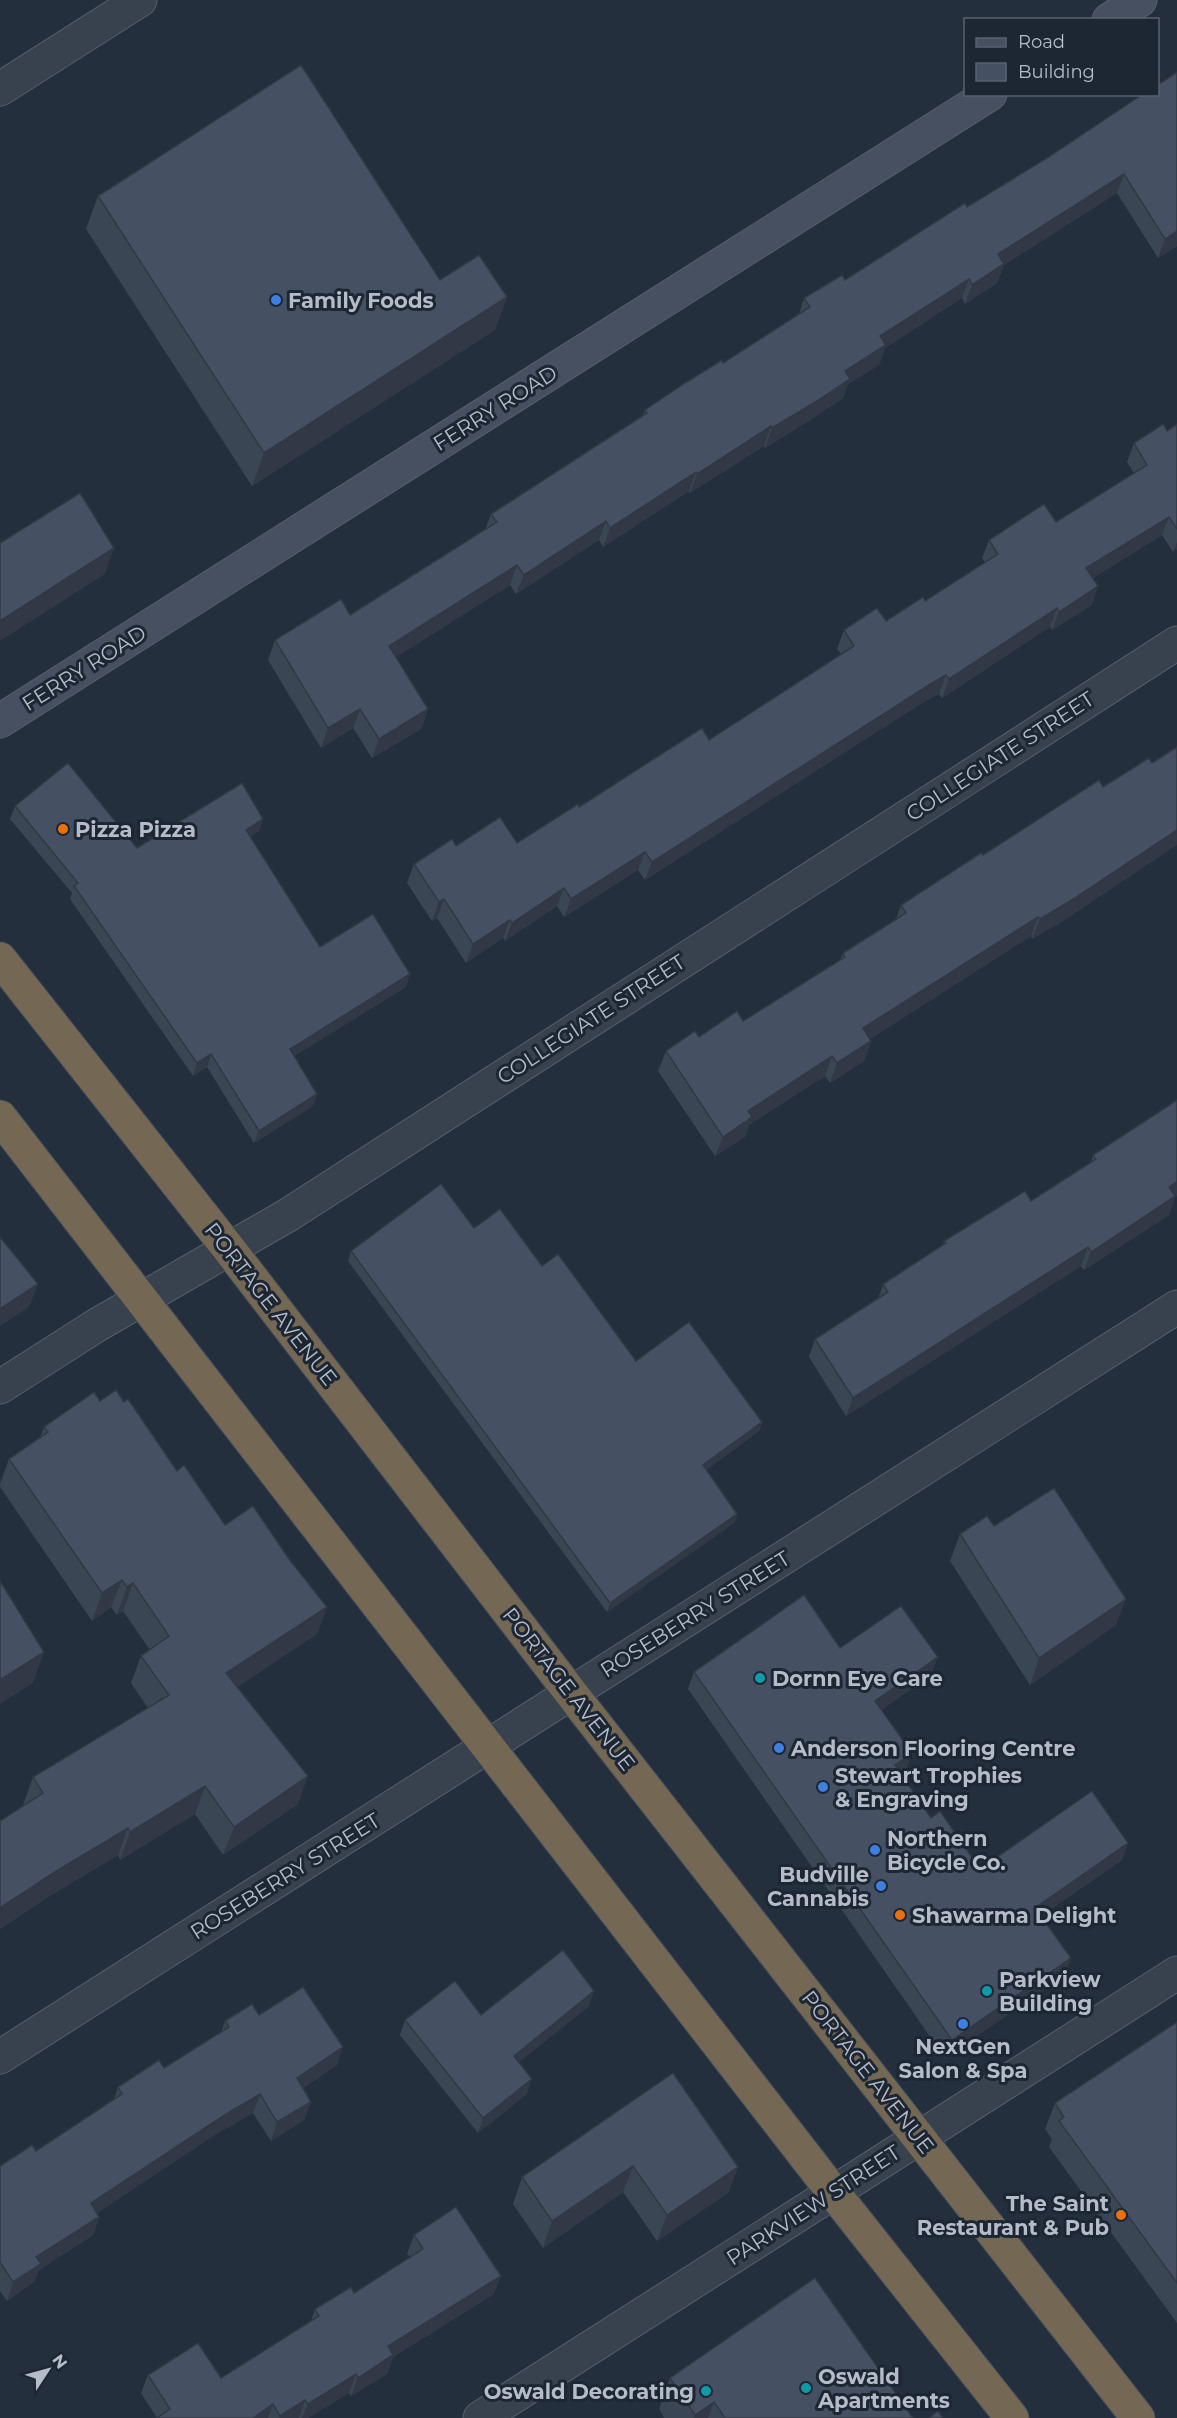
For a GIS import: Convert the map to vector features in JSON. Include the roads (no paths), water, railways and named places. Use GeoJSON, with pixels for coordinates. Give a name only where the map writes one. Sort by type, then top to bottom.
{"type":"FeatureCollection","features":[{"type":"Feature","properties":{"kind":"highway","name":"PORTAGE AVENUE"},"geometry":{"type":"LineString","coordinates":[[0,959],[229,1249],[571,1693],[1138,2418]]}},
{"type":"Feature","properties":{"kind":"highway"},"geometry":{"type":"LineString","coordinates":[[0,1117],[833,2192],[1012,2418]]}},
{"type":"Feature","properties":{"kind":"main road"},"geometry":{"type":"LineString","coordinates":[[1112,18],[1140,0]]}},
{"type":"Feature","properties":{"kind":"main road","name":"FERRY ROAD"},"geometry":{"type":"LineString","coordinates":[[0,721],[987,96]]}},
{"type":"Feature","properties":{"kind":"street"},"geometry":{"type":"LineString","coordinates":[[0,90],[140,0]]}},
{"type":"Feature","properties":{"kind":"street","name":"COLLEGIATE STREET"},"geometry":{"type":"LineString","coordinates":[[0,1387],[142,1298],[288,1215],[1177,643]]}},
{"type":"Feature","properties":{"kind":"street","name":"ROSEBERRY STREET"},"geometry":{"type":"LineString","coordinates":[[0,2057],[1177,1307]]}},
{"type":"Feature","properties":{"kind":"street","name":"PARKVIEW STREET"},"geometry":{"type":"LineString","coordinates":[[480,2418],[1177,1973]]}},
{"type":"Feature","properties":{"kind":"place","name":"Family Foods"},"geometry":{"type":"Point","coordinates":[276,300]}},
{"type":"Feature","properties":{"kind":"place","name":"Pizza Pizza"},"geometry":{"type":"Point","coordinates":[63,829]}},
{"type":"Feature","properties":{"kind":"place","name":"Dornn Eye Care"},"geometry":{"type":"Point","coordinates":[760,1678]}},
{"type":"Feature","properties":{"kind":"place","name":"Anderson Flooring Centre"},"geometry":{"type":"Point","coordinates":[779,1748]}},
{"type":"Feature","properties":{"kind":"place","name":"Stewart Trophies & Engraving"},"geometry":{"type":"Point","coordinates":[823,1787]}},
{"type":"Feature","properties":{"kind":"place","name":"Northern Bicycle Co."},"geometry":{"type":"Point","coordinates":[875,1850]}},
{"type":"Feature","properties":{"kind":"place","name":"Budville Cannabis"},"geometry":{"type":"Point","coordinates":[881,1886]}},
{"type":"Feature","properties":{"kind":"place","name":"Shawarma Delight"},"geometry":{"type":"Point","coordinates":[900,1915]}},
{"type":"Feature","properties":{"kind":"place","name":"Parkview Building"},"geometry":{"type":"Point","coordinates":[987,1991]}},
{"type":"Feature","properties":{"kind":"place","name":"NextGen Salon & Spa"},"geometry":{"type":"Point","coordinates":[963,2024]}},
{"type":"Feature","properties":{"kind":"place","name":"The Saint Restaurant & Pub"},"geometry":{"type":"Point","coordinates":[1121,2215]}},
{"type":"Feature","properties":{"kind":"place","name":"Oswald Apartments"},"geometry":{"type":"Point","coordinates":[806,2388]}},
{"type":"Feature","properties":{"kind":"place","name":"Oswald Decorating"},"geometry":{"type":"Point","coordinates":[706,2391]}}]}
